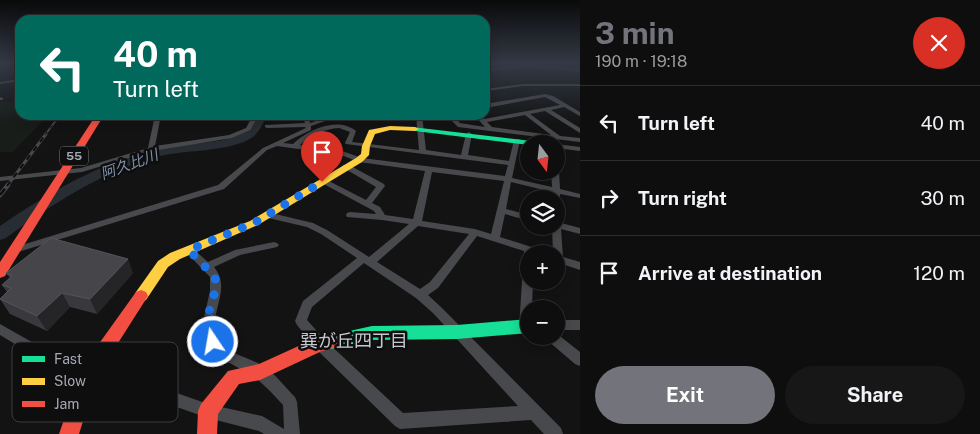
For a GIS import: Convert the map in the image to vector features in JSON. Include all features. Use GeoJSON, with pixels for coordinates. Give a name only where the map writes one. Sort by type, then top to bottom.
{"type":"FeatureCollection","features":[{"type":"Feature","properties":{"kind":"street"},"geometry":{"type":"LineString","coordinates":[[565,84],[580,92]]}},
{"type":"Feature","properties":{"kind":"street"},"geometry":{"type":"LineString","coordinates":[[490,89],[523,85],[580,85]]}},
{"type":"Feature","properties":{"kind":"street"},"geometry":{"type":"LineString","coordinates":[[493,97],[515,97],[511,88],[508,87]]}},
{"type":"Feature","properties":{"kind":"street"},"geometry":{"type":"LineString","coordinates":[[490,103],[545,96],[551,97],[580,114]]}},
{"type":"Feature","properties":{"kind":"street"},"geometry":{"type":"LineString","coordinates":[[490,119],[566,105]]}},
{"type":"Feature","properties":{"kind":"street"},"geometry":{"type":"LineString","coordinates":[[546,109],[580,131]]}},
{"type":"Feature","properties":{"kind":"street"},"geometry":{"type":"LineString","coordinates":[[526,113],[554,135]]}},
{"type":"Feature","properties":{"kind":"street","name":"55"},"geometry":{"type":"LineString","coordinates":[[0,273],[97,120]]}},
{"type":"Feature","properties":{"kind":"street"},"geometry":{"type":"LineString","coordinates":[[150,149],[157,120]]}},
{"type":"Feature","properties":{"kind":"street"},"geometry":{"type":"LineString","coordinates":[[0,179],[64,172],[103,165],[150,149],[239,134],[248,129],[253,120]]}},
{"type":"Feature","properties":{"kind":"street"},"geometry":{"type":"LineString","coordinates":[[15,250],[221,186],[265,149],[305,132],[310,127],[307,120]]}},
{"type":"Feature","properties":{"kind":"street"},"geometry":{"type":"LineString","coordinates":[[267,126],[309,125],[322,120]]}},
{"type":"Feature","properties":{"kind":"street"},"geometry":{"type":"LineString","coordinates":[[419,120],[422,152]]}},
{"type":"Feature","properties":{"kind":"street"},"geometry":{"type":"LineString","coordinates":[[454,120],[458,125],[490,129],[520,137]]}},
{"type":"Feature","properties":{"kind":"street"},"geometry":{"type":"LineString","coordinates":[[483,120],[490,129]]}},
{"type":"Feature","properties":{"kind":"street"},"geometry":{"type":"LineString","coordinates":[[296,146],[306,136],[339,125],[353,131],[348,144],[511,163]]}},
{"type":"Feature","properties":{"kind":"street"},"geometry":{"type":"LineString","coordinates":[[110,342],[163,264],[189,250],[254,223],[359,159],[365,155],[370,135],[376,131],[397,128],[520,139]]}},
{"type":"Feature","properties":{"kind":"street"},"geometry":{"type":"LineString","coordinates":[[464,157],[469,134]]}},
{"type":"Feature","properties":{"kind":"street"},"geometry":{"type":"LineString","coordinates":[[565,139],[580,140]]}},
{"type":"Feature","properties":{"kind":"street"},"geometry":{"type":"LineString","coordinates":[[276,144],[342,153],[359,159],[429,170],[507,179],[541,190]]}},
{"type":"Feature","properties":{"kind":"street"},"geometry":{"type":"LineString","coordinates":[[565,148],[580,150]]}},
{"type":"Feature","properties":{"kind":"street"},"geometry":{"type":"LineString","coordinates":[[495,237],[511,163],[520,152]]}},
{"type":"Feature","properties":{"kind":"street"},"geometry":{"type":"LineString","coordinates":[[346,167],[381,186],[367,204]]}},
{"type":"Feature","properties":{"kind":"street"},"geometry":{"type":"LineString","coordinates":[[429,170],[417,222],[307,304],[301,322],[320,344],[400,421],[534,412]]}},
{"type":"Feature","properties":{"kind":"street"},"geometry":{"type":"LineString","coordinates":[[322,182],[377,209],[382,217]]}},
{"type":"Feature","properties":{"kind":"street"},"geometry":{"type":"LineString","coordinates":[[565,195],[580,196]]}},
{"type":"Feature","properties":{"kind":"street"},"geometry":{"type":"LineString","coordinates":[[500,210],[520,216]]}},
{"type":"Feature","properties":{"kind":"street"},"geometry":{"type":"LineString","coordinates":[[267,215],[310,225],[324,232],[420,295],[555,434]]}},
{"type":"Feature","properties":{"kind":"street"},"geometry":{"type":"LineString","coordinates":[[350,215],[382,217],[475,232],[520,246]]}},
{"type":"Feature","properties":{"kind":"street"},"geometry":{"type":"LineString","coordinates":[[565,227],[580,232]]}},
{"type":"Feature","properties":{"kind":"street"},"geometry":{"type":"LineString","coordinates":[[420,295],[434,285],[475,232]]}},
{"type":"Feature","properties":{"kind":"street"},"geometry":{"type":"LineString","coordinates":[[205,267],[238,252],[274,245]]}},
{"type":"Feature","properties":{"kind":"street"},"geometry":{"type":"LineString","coordinates":[[189,250],[215,277],[216,288],[208,316],[213,342],[229,357],[260,372],[290,402],[292,434]]}},
{"type":"Feature","properties":{"kind":"street"},"geometry":{"type":"LineString","coordinates":[[565,261],[580,266]]}},
{"type":"Feature","properties":{"kind":"street"},"geometry":{"type":"LineString","coordinates":[[565,324],[580,325]]}},
{"type":"Feature","properties":{"kind":"street"},"geometry":{"type":"LineString","coordinates":[[207,434],[208,411],[234,377],[260,372],[320,344],[372,334],[456,332],[520,327]]}},
{"type":"Feature","properties":{"kind":"street"},"geometry":{"type":"LineString","coordinates":[[0,329],[22,342]]}},
{"type":"Feature","properties":{"kind":"street"},"geometry":{"type":"LineString","coordinates":[[562,345],[580,360]]}},
{"type":"Feature","properties":{"kind":"street"},"geometry":{"type":"LineString","coordinates":[[178,400],[208,411],[262,424],[278,434]]}},
{"type":"Feature","properties":{"kind":"street"},"geometry":{"type":"LineString","coordinates":[[69,434],[73,422]]}},
{"type":"Feature","properties":{"kind":"shaded area"},"geometry":{"type":"Polygon","coordinates":[[[15,101],[15,120],[43,120],[13,152],[0,152],[0,102],[15,101]]]}},
{"type":"Feature","properties":{"kind":"building"},"geometry":{"type":"Polygon","coordinates":[[[51,238],[128,259],[90,299],[62,293],[37,316],[0,299],[11,288],[2,285],[12,276],[6,273],[51,238]]]}},
{"type":"Feature","properties":{"kind":"waterway","name":"阿久比川"},"geometry":{"type":"LineString","coordinates":[[0,234],[60,194],[104,171],[126,162],[173,149],[237,140],[248,135],[257,127],[260,120]]}},
{"type":"Feature","properties":{"kind":"railway"},"geometry":{"type":"LineString","coordinates":[[45,135],[56,120]]}},
{"type":"Feature","properties":{"kind":"railway"},"geometry":{"type":"LineString","coordinates":[[7,186],[46,134]]}},
{"type":"Feature","properties":{"kind":"railway"},"geometry":{"type":"LineString","coordinates":[[0,195],[8,185]]}},
{"type":"Feature","properties":{"kind":"traffic: fast"},"geometry":{"type":"LineString","coordinates":[[415,129],[520,142]]}},
{"type":"Feature","properties":{"kind":"traffic: fast"},"geometry":{"type":"LineString","coordinates":[[331,342],[372,333],[457,332],[520,327]]}},
{"type":"Feature","properties":{"kind":"traffic: slow"},"geometry":{"type":"LineString","coordinates":[[141,296],[163,264],[175,256],[254,223],[359,160],[365,155],[366,146],[372,132],[390,128],[415,129]]}},
{"type":"Feature","properties":{"kind":"traffic: jam"},"geometry":{"type":"LineString","coordinates":[[0,273],[97,120]]}},
{"type":"Feature","properties":{"kind":"traffic: jam"},"geometry":{"type":"LineString","coordinates":[[110,342],[141,296]]}},
{"type":"Feature","properties":{"kind":"traffic: jam"},"geometry":{"type":"LineString","coordinates":[[207,434],[208,411],[234,377],[260,372],[320,344],[331,342]]}},
{"type":"Feature","properties":{"kind":"traffic: jam"},"geometry":{"type":"LineString","coordinates":[[69,434],[73,422]]}},
{"type":"Feature","properties":{"kind":"district","name":"巽が丘四丁目"},"geometry":{"type":"Point","coordinates":[354,340]}},
{"type":"Feature","properties":{"kind":"route"},"geometry":{"type":"LineString","coordinates":[[213,342],[208,316],[216,288],[215,277],[189,250],[254,223],[322,182]]}}]}
